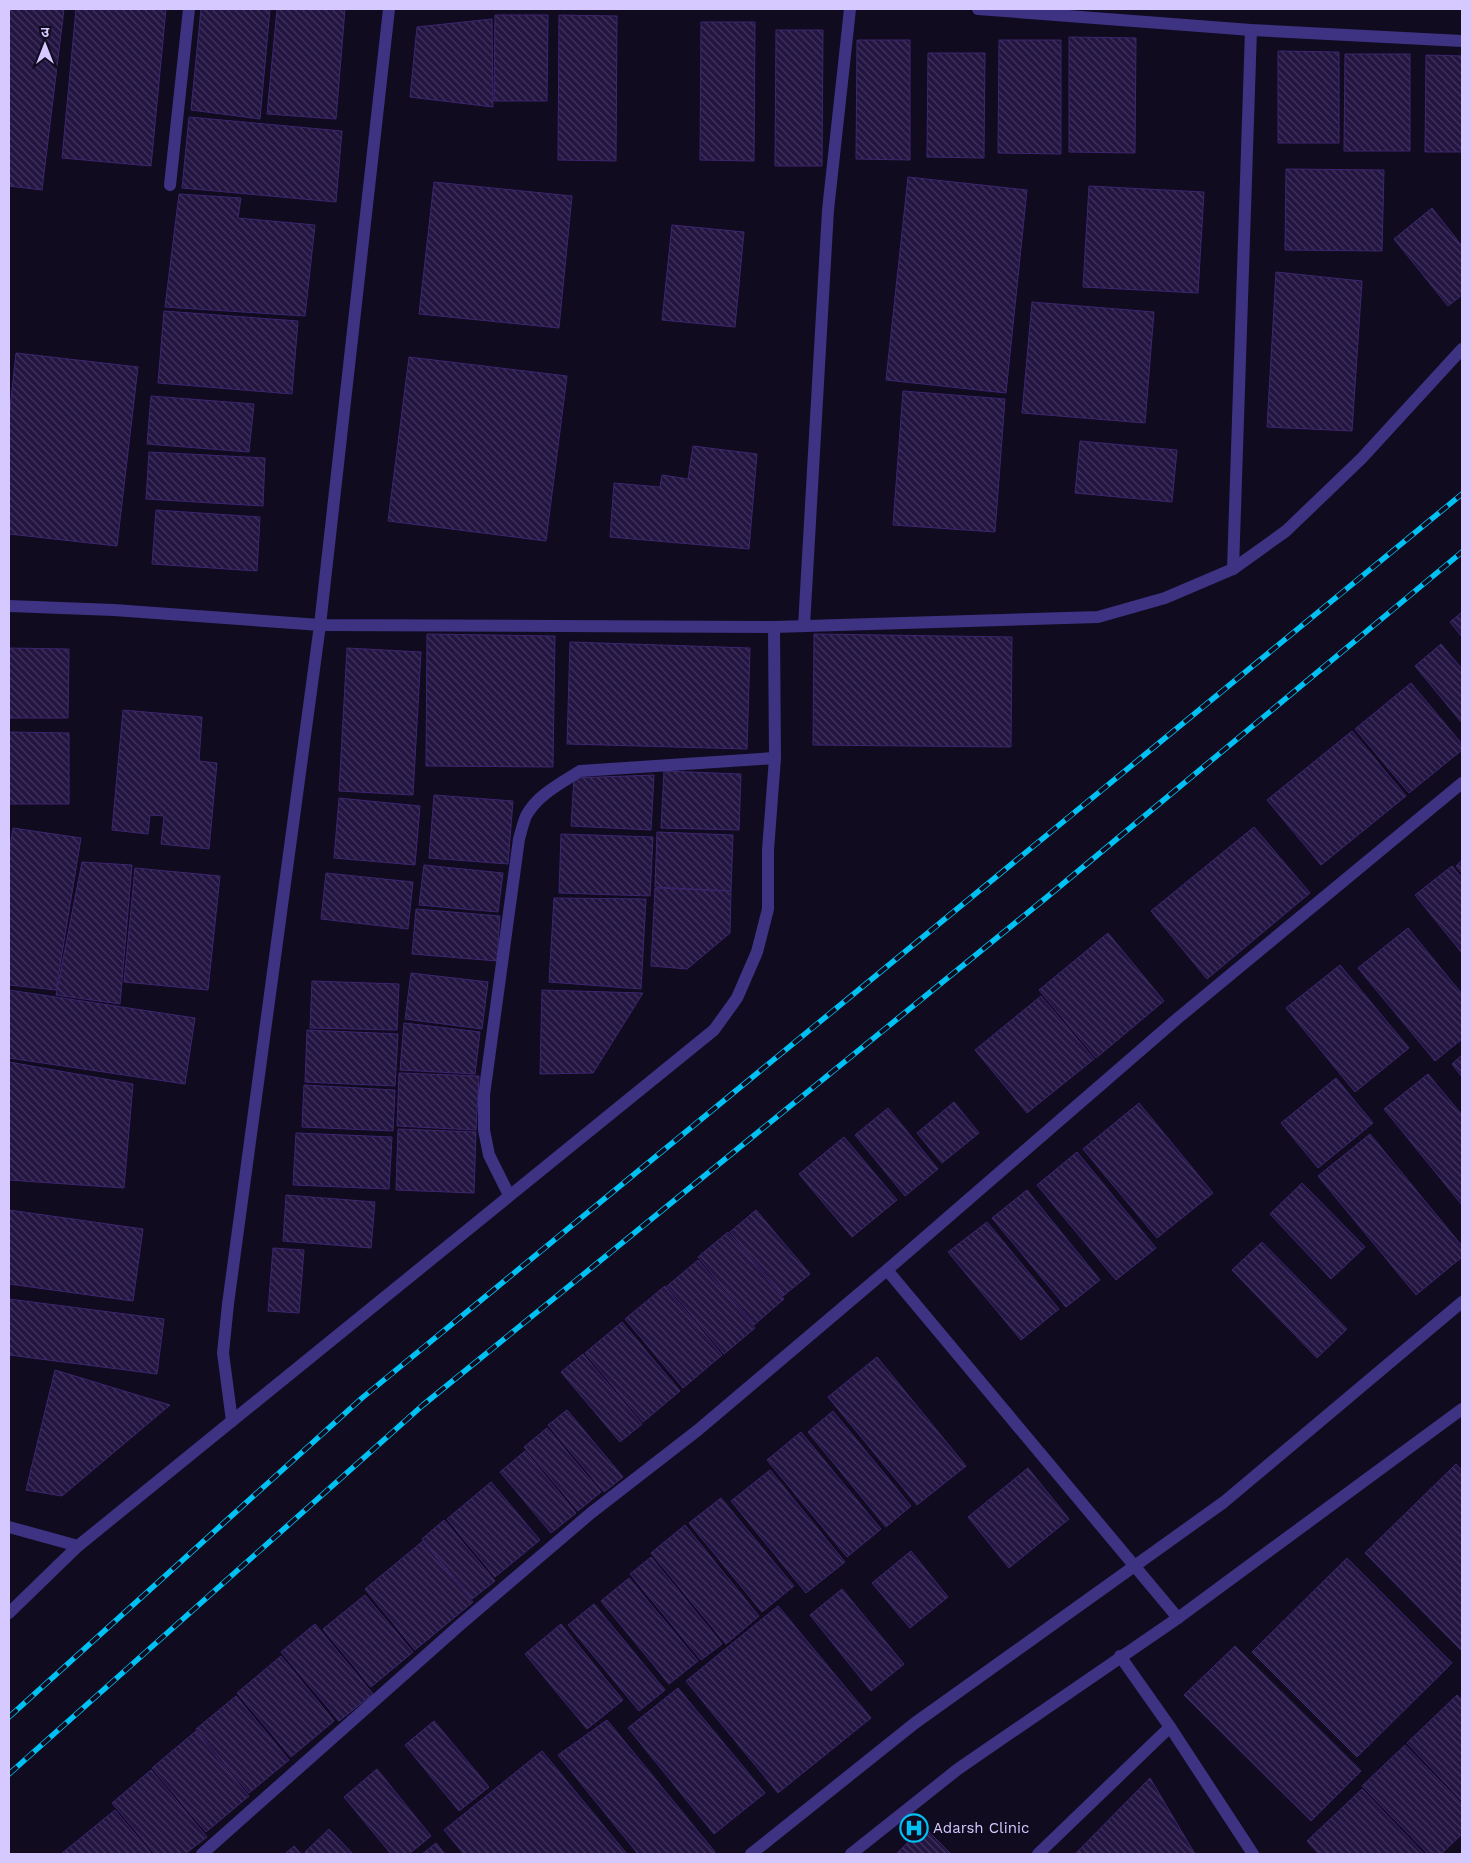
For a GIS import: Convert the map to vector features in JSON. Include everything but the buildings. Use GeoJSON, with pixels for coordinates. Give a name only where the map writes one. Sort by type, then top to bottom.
{"type":"FeatureCollection","features":[{"type":"Feature","properties":{"kind":"street"},"geometry":{"type":"LineString","coordinates":[[170,185],[189,9]]}},
{"type":"Feature","properties":{"kind":"street"},"geometry":{"type":"LineString","coordinates":[[232,1421],[223,1353],[228,1304],[320,625],[389,9]]}},
{"type":"Feature","properties":{"kind":"street"},"geometry":{"type":"LineString","coordinates":[[804,626],[828,210],[850,9]]}},
{"type":"Feature","properties":{"kind":"street"},"geometry":{"type":"LineString","coordinates":[[978,9],[1251,30],[1462,41]]}},
{"type":"Feature","properties":{"kind":"street"},"geometry":{"type":"LineString","coordinates":[[1233,569],[1251,30]]}},
{"type":"Feature","properties":{"kind":"street"},"geometry":{"type":"LineString","coordinates":[[9,606],[114,610],[320,625],[774,627],[1098,617],[1166,598],[1233,569],[1286,531],[1362,458],[1462,349]]}},
{"type":"Feature","properties":{"kind":"street"},"geometry":{"type":"LineString","coordinates":[[9,1613],[78,1546],[714,1030],[737,998],[757,952],[768,909],[768,850],[775,758],[774,627]]}},
{"type":"Feature","properties":{"kind":"street"},"geometry":{"type":"LineString","coordinates":[[510,1195],[489,1155],[484,1130],[484,1096],[519,839],[526,816],[537,802],[580,770],[775,758]]}},
{"type":"Feature","properties":{"kind":"street"},"geometry":{"type":"LineString","coordinates":[[202,1854],[389,1687],[570,1531],[698,1430],[887,1270],[1178,1018],[1462,783]]}},
{"type":"Feature","properties":{"kind":"street"},"geometry":{"type":"LineString","coordinates":[[887,1270],[1178,1618]]}},
{"type":"Feature","properties":{"kind":"street"},"geometry":{"type":"LineString","coordinates":[[751,1854],[914,1724],[1224,1502],[1462,1302]]}},
{"type":"Feature","properties":{"kind":"street"},"geometry":{"type":"LineString","coordinates":[[851,1854],[958,1769],[1178,1618],[1462,1409]]}},
{"type":"Feature","properties":{"kind":"street"},"geometry":{"type":"LineString","coordinates":[[9,1527],[78,1546]]}},
{"type":"Feature","properties":{"kind":"street"},"geometry":{"type":"LineString","coordinates":[[1120,1656],[1170,1727],[1253,1854]]}},
{"type":"Feature","properties":{"kind":"street"},"geometry":{"type":"LineString","coordinates":[[1038,1854],[1170,1727]]}},
{"type":"Feature","properties":{"kind":"railway"},"geometry":{"type":"LineString","coordinates":[[9,1717],[362,1398],[1462,494]]}},
{"type":"Feature","properties":{"kind":"railway"},"geometry":{"type":"LineString","coordinates":[[9,1774],[423,1405],[1047,897],[1462,552]]}},
{"type":"Feature","properties":{"kind":"place","name":"Adarsh Clinic"},"geometry":{"type":"Point","coordinates":[914,1828]}}]}
